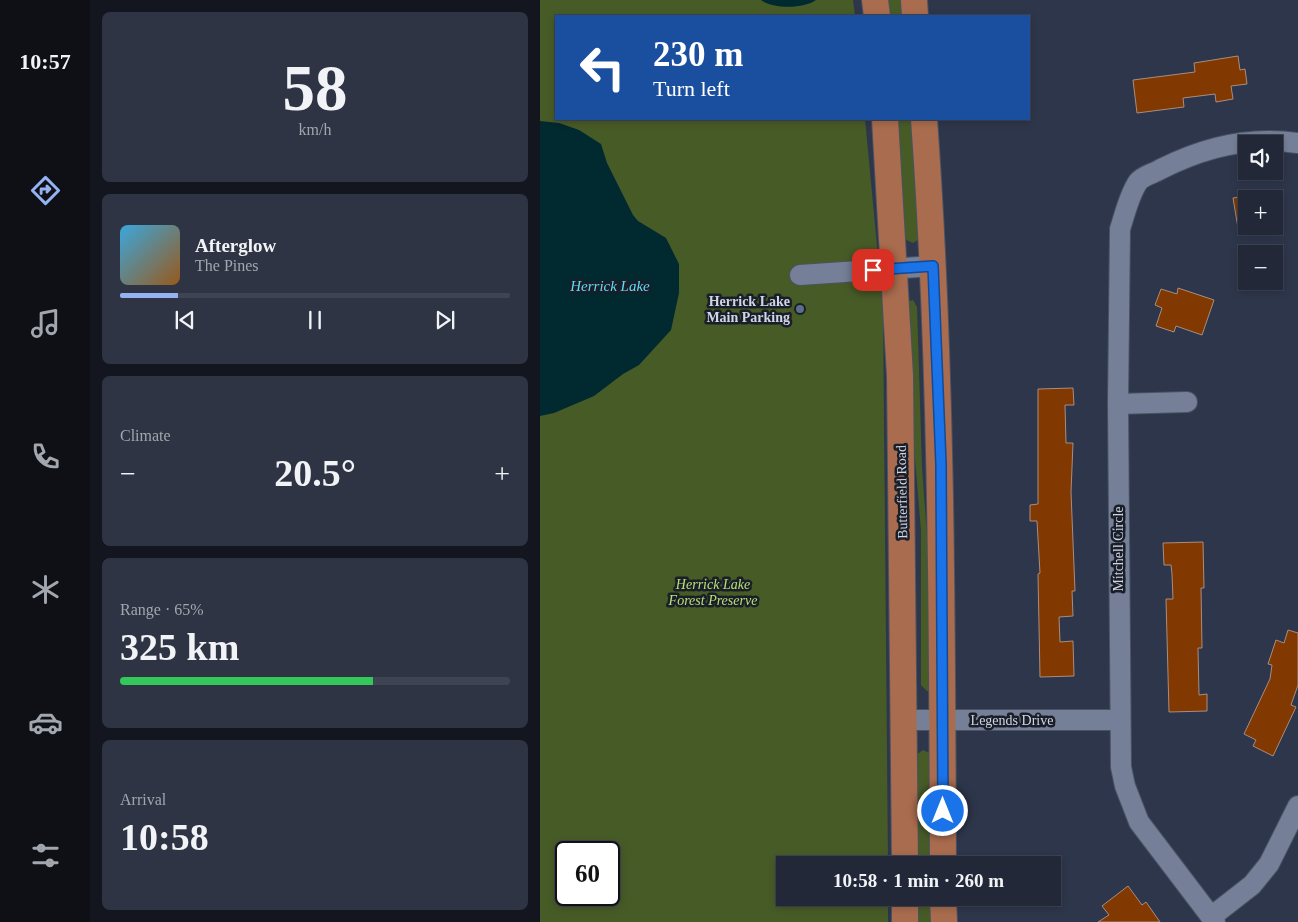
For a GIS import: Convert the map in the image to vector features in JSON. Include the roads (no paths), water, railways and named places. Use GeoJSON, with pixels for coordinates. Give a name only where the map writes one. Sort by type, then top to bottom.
{"type":"FeatureCollection","features":[{"type":"Feature","properties":{"kind":"main road"},"geometry":{"type":"LineString","coordinates":[[875,0],[877,15]]}},
{"type":"Feature","properties":{"kind":"main road"},"geometry":{"type":"LineString","coordinates":[[914,0],[915,15]]}},
{"type":"Feature","properties":{"kind":"main road","name":"Butterfield Road"},"geometry":{"type":"LineString","coordinates":[[885,120],[895,268],[902,470],[905,856]]}},
{"type":"Feature","properties":{"kind":"main road"},"geometry":{"type":"LineString","coordinates":[[924,120],[933,266],[940,445],[943,856]]}},
{"type":"Feature","properties":{"kind":"main road"},"geometry":{"type":"LineString","coordinates":[[905,906],[905,922]]}},
{"type":"Feature","properties":{"kind":"main road"},"geometry":{"type":"LineString","coordinates":[[943,906],[944,922]]}},
{"type":"Feature","properties":{"kind":"street","name":"Mitchell Circle"},"geometry":{"type":"LineString","coordinates":[[1298,143],[1272,139],[1213,147],[1178,161],[1139,181],[1127,207],[1120,229],[1118,404],[1121,767],[1125,786],[1139,822],[1213,920],[1252,885],[1269,864],[1298,806]]}},
{"type":"Feature","properties":{"kind":"street"},"geometry":{"type":"LineString","coordinates":[[800,275],[933,266]]}},
{"type":"Feature","properties":{"kind":"street"},"geometry":{"type":"LineString","coordinates":[[1118,404],[1187,402]]}},
{"type":"Feature","properties":{"kind":"street","name":"Legends Drive"},"geometry":{"type":"LineString","coordinates":[[905,720],[1120,720]]}},
{"type":"Feature","properties":{"kind":"water"},"geometry":{"type":"Polygon","coordinates":[[[761,0],[816,0],[804,5],[788,7],[773,5],[761,0]]]}},
{"type":"Feature","properties":{"kind":"water","name":"Herrick Lake"},"geometry":{"type":"Polygon","coordinates":[[[540,121],[559,123],[579,130],[601,144],[607,163],[633,215],[638,221],[666,238],[679,264],[679,293],[671,330],[639,365],[623,374],[594,396],[554,413],[540,416],[540,121]]]}},
{"type":"Feature","properties":{"kind":"place","name":"Herrick Lake Main Parking"},"geometry":{"type":"Point","coordinates":[800,309]}},
{"type":"Feature","properties":{"kind":"park label","name":"Herrick Lake Forest Preserve"},"geometry":{"type":"Point","coordinates":[713,592]}}]}
